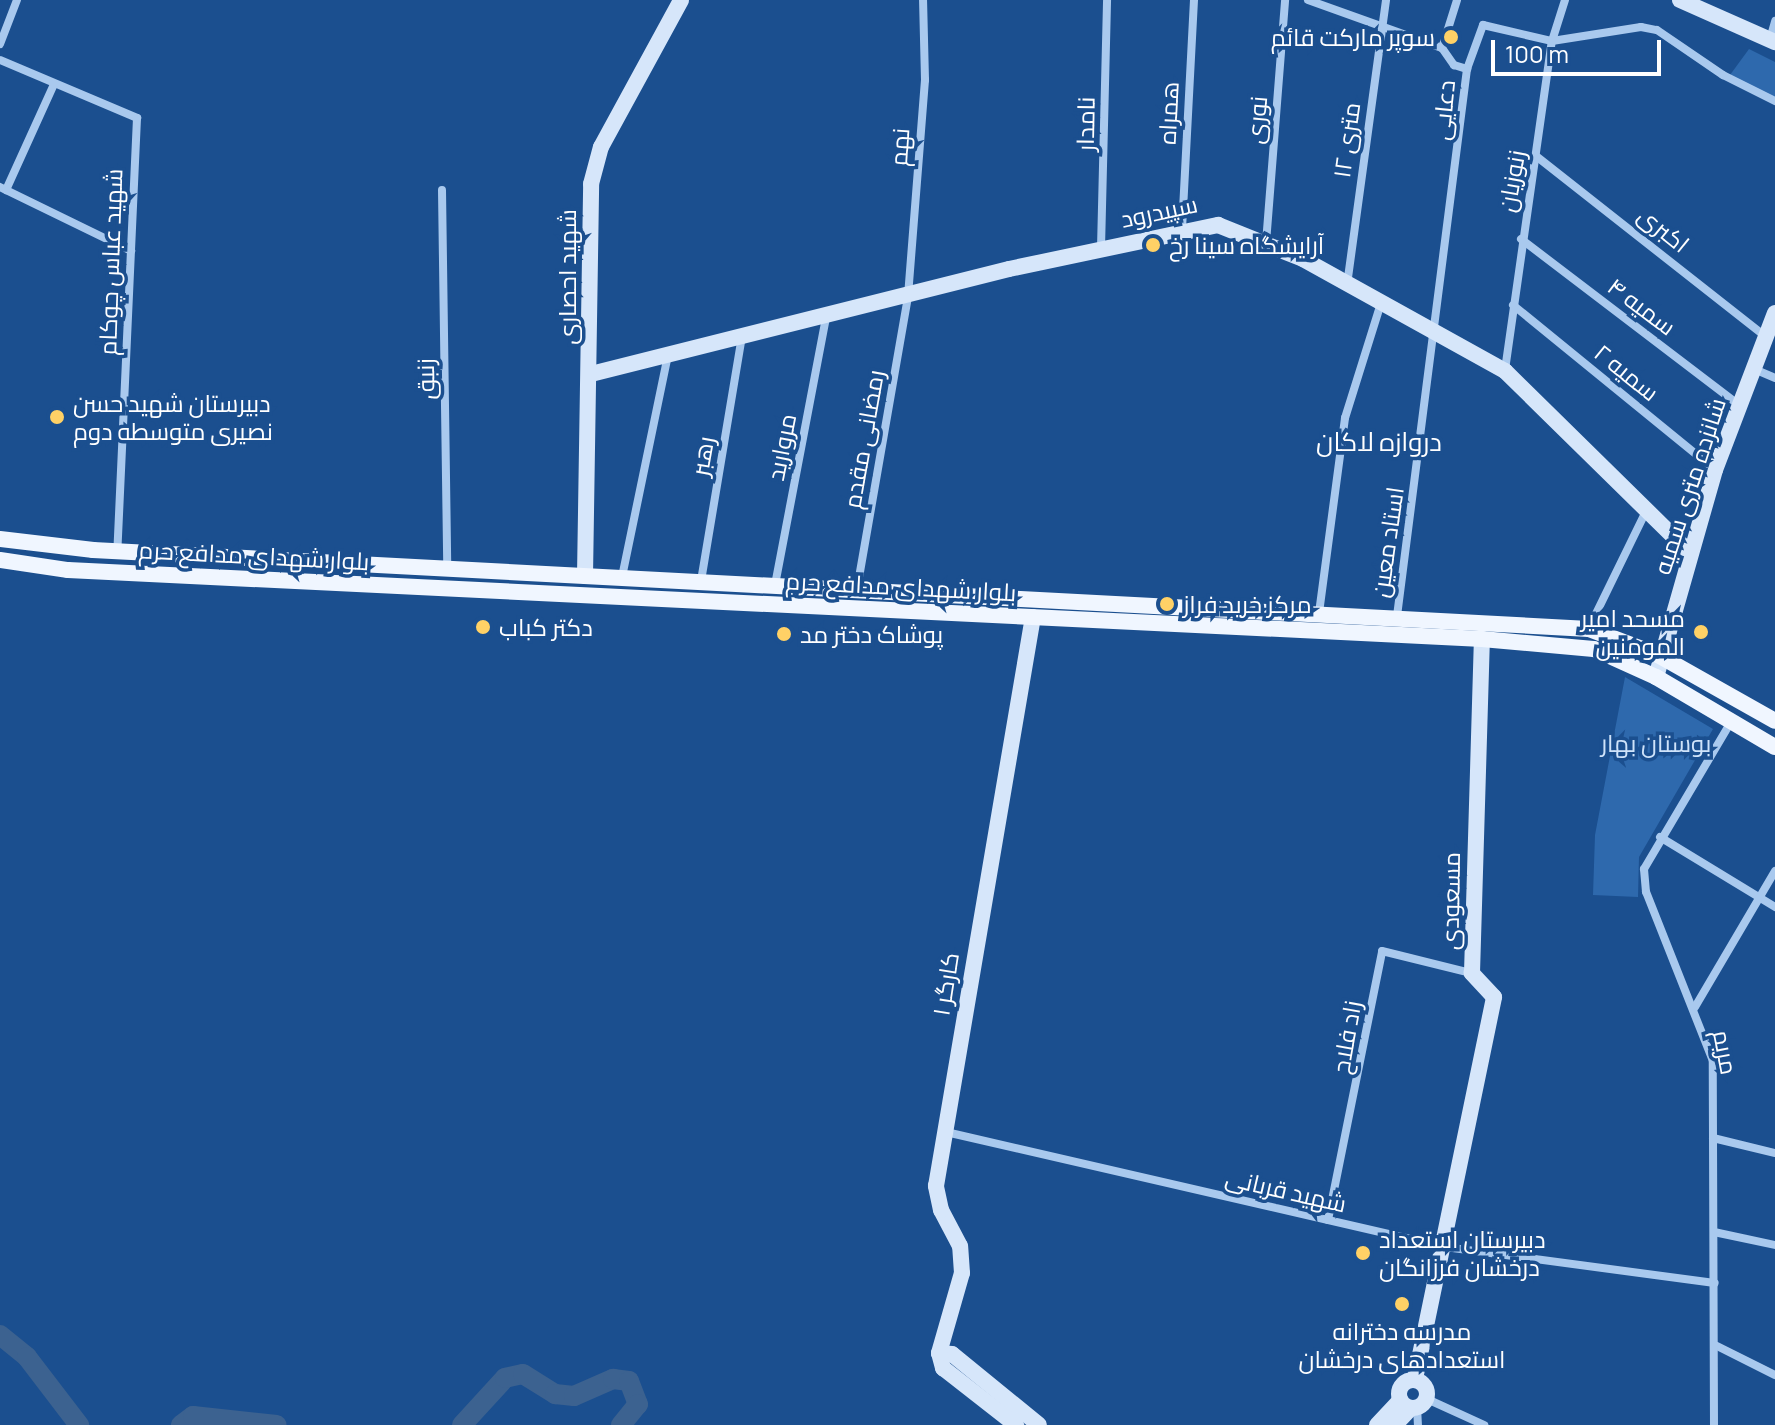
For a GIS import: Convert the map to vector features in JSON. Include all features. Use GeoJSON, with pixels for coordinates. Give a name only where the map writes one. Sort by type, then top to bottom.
{"type":"FeatureCollection","features":[{"type":"Feature","properties":{"kind":"main road","name":"بلوار شهدای مدافع حرم"},"geometry":{"type":"LineString","coordinates":[[0,539],[117,551],[1397,616],[1589,629],[1659,650],[1775,721]]}},
{"type":"Feature","properties":{"kind":"main road","name":"بلوار شهدای مدافع حرم"},"geometry":{"type":"LineString","coordinates":[[0,560],[68,570],[1482,639],[1594,649],[1656,677],[1775,747]]}},
{"type":"Feature","properties":{"kind":"street"},"geometry":{"type":"LineString","coordinates":[[0,44],[17,0]]}},
{"type":"Feature","properties":{"kind":"street","name":"شهید احصاری"},"geometry":{"type":"LineString","coordinates":[[585,576],[591,374],[591,184],[601,147],[681,0]]}},
{"type":"Feature","properties":{"kind":"street","name":"نهم"},"geometry":{"type":"LineString","coordinates":[[908,296],[925,80],[923,0]]}},
{"type":"Feature","properties":{"kind":"street","name":"نامدار"},"geometry":{"type":"LineString","coordinates":[[1101,248],[1107,0]]}},
{"type":"Feature","properties":{"kind":"street","name":"همراه"},"geometry":{"type":"LineString","coordinates":[[1182,229],[1194,0]]}},
{"type":"Feature","properties":{"kind":"street","name":"نوری"},"geometry":{"type":"LineString","coordinates":[[1266,243],[1285,0]]}},
{"type":"Feature","properties":{"kind":"street","name":"دعایی"},"geometry":{"type":"LineString","coordinates":[[1308,0],[1442,48],[1454,65],[1467,69],[1438,331]]}},
{"type":"Feature","properties":{"kind":"street","name":"۱۲ متری"},"geometry":{"type":"LineString","coordinates":[[1347,285],[1386,0]]}},
{"type":"Feature","properties":{"kind":"street"},"geometry":{"type":"LineString","coordinates":[[1442,48],[1457,0]]}},
{"type":"Feature","properties":{"kind":"street","name":"زنوزیان"},"geometry":{"type":"LineString","coordinates":[[1505,371],[1521,239],[1552,41],[1565,0]]}},
{"type":"Feature","properties":{"kind":"street"},"geometry":{"type":"LineString","coordinates":[[1680,0],[1772,40],[1775,21]]}},
{"type":"Feature","properties":{"kind":"street"},"geometry":{"type":"LineString","coordinates":[[1467,69],[1483,25],[1552,41],[1641,27],[1657,30],[1723,75],[1775,101]]}},
{"type":"Feature","properties":{"kind":"street"},"geometry":{"type":"LineString","coordinates":[[0,60],[54,84],[3,189],[131,251]]}},
{"type":"Feature","properties":{"kind":"street","name":"شهید عباس چوکام"},"geometry":{"type":"LineString","coordinates":[[54,84],[137,118],[117,551]]}},
{"type":"Feature","properties":{"kind":"street","name":"اکبری"},"geometry":{"type":"LineString","coordinates":[[1536,156],[1772,322]]}},
{"type":"Feature","properties":{"kind":"street","name":"زنبق"},"geometry":{"type":"LineString","coordinates":[[442,190],[447,568]]}},
{"type":"Feature","properties":{"kind":"street","name":"سپیدرود"},"geometry":{"type":"LineString","coordinates":[[591,374],[1101,248],[1182,229],[1218,225],[1266,243],[1438,331],[1505,371],[1689,552]]}},
{"type":"Feature","properties":{"kind":"street","name":"سمیه ۴"},"geometry":{"type":"LineString","coordinates":[[1521,239],[1739,405]]}},
{"type":"Feature","properties":{"kind":"street","name":"رمضانی مقدم"},"geometry":{"type":"LineString","coordinates":[[857,589],[908,296]]}},
{"type":"Feature","properties":{"kind":"street"},"geometry":{"type":"LineString","coordinates":[[1319,613],[1345,418],[1381,302]]}},
{"type":"Feature","properties":{"kind":"street","name":"سمیه ۲"},"geometry":{"type":"LineString","coordinates":[[1513,305],[1715,470]]}},
{"type":"Feature","properties":{"kind":"street","name":"مروارید"},"geometry":{"type":"LineString","coordinates":[[775,585],[826,317]]}},
{"type":"Feature","properties":{"kind":"street","name":"شانزده متری سمیه"},"geometry":{"type":"LineString","coordinates":[[1656,677],[1659,650],[1715,470],[1772,322]]}},
{"type":"Feature","properties":{"kind":"street","name":"استاد معین"},"geometry":{"type":"LineString","coordinates":[[1397,616],[1438,331]]}},
{"type":"Feature","properties":{"kind":"street","name":"رهبر"},"geometry":{"type":"LineString","coordinates":[[701,581],[742,336]]}},
{"type":"Feature","properties":{"kind":"street"},"geometry":{"type":"LineString","coordinates":[[622,577],[668,355]]}},
{"type":"Feature","properties":{"kind":"street"},"geometry":{"type":"LineString","coordinates":[[1753,369],[1775,378]]}},
{"type":"Feature","properties":{"kind":"street"},"geometry":{"type":"LineString","coordinates":[[1589,629],[1646,511]]}},
{"type":"Feature","properties":{"kind":"street"},"geometry":{"type":"LineString","coordinates":[[658,598],[660,579]]}},
{"type":"Feature","properties":{"kind":"street","name":"کارگر ۱"},"geometry":{"type":"LineString","coordinates":[[939,1353],[962,1273],[960,1246],[941,1210],[936,1186],[1033,617]]}},
{"type":"Feature","properties":{"kind":"street","name":"مسعودی"},"geometry":{"type":"LineString","coordinates":[[1445,1247],[1494,997],[1472,973],[1482,639]]}},
{"type":"Feature","properties":{"kind":"street","name":"مریم"},"geometry":{"type":"LineString","coordinates":[[1714,1425],[1717,1346],[1713,1061],[1695,1007],[1646,892],[1644,869],[1660,837],[1732,721]]}},
{"type":"Feature","properties":{"kind":"street"},"geometry":{"type":"LineString","coordinates":[[1660,837],[1775,907]]}},
{"type":"Feature","properties":{"kind":"street"},"geometry":{"type":"LineString","coordinates":[[1695,1007],[1775,871]]}},
{"type":"Feature","properties":{"kind":"street","name":"زاد فلاح"},"geometry":{"type":"LineString","coordinates":[[1328,1220],[1382,951],[1472,973]]}},
{"type":"Feature","properties":{"kind":"street","name":"شهید قربانی"},"geometry":{"type":"LineString","coordinates":[[946,1132],[1445,1247],[1715,1283]]}},
{"type":"Feature","properties":{"kind":"street"},"geometry":{"type":"LineString","coordinates":[[1713,1138],[1775,1153]]}},
{"type":"Feature","properties":{"kind":"street"},"geometry":{"type":"LineString","coordinates":[[1714,1232],[1775,1245]]}},
{"type":"Feature","properties":{"kind":"street"},"geometry":{"type":"LineString","coordinates":[[1415,1379],[1445,1247]]}},
{"type":"Feature","properties":{"kind":"street"},"geometry":{"type":"LineString","coordinates":[[1717,1346],[1775,1375]]}},
{"type":"Feature","properties":{"kind":"street"},"geometry":{"type":"LineString","coordinates":[[1016,1425],[943,1368],[939,1353],[952,1354],[1039,1425]]}},
{"type":"Feature","properties":{"kind":"street"},"geometry":{"type":"LineString","coordinates":[[1415,1379],[1403,1383],[1414,1404],[1418,1425]]}},
{"type":"Feature","properties":{"kind":"street"},"geometry":{"type":"LineString","coordinates":[[1395,1425],[1427,1390],[1415,1379]]}},
{"type":"Feature","properties":{"kind":"street"},"geometry":{"type":"LineString","coordinates":[[1377,1425],[1414,1404],[1484,1425]]}},
{"type":"Feature","properties":{"kind":"green space"},"geometry":{"type":"Polygon","coordinates":[[[1749,49],[1775,62],[1775,104],[1730,75],[1749,49]]]}},
{"type":"Feature","properties":{"kind":"green space","name":"بوستان بهار"},"geometry":{"type":"Polygon","coordinates":[[[1625,677],[1713,729],[1639,857],[1638,897],[1593,895],[1595,835],[1625,677]]]}},
{"type":"Feature","properties":{"kind":"waterway"},"geometry":{"type":"LineString","coordinates":[[0,1335],[27,1357],[79,1425]]}},
{"type":"Feature","properties":{"kind":"waterway"},"geometry":{"type":"LineString","coordinates":[[462,1425],[505,1378],[523,1374],[555,1394],[574,1396],[613,1379],[629,1381],[638,1404],[621,1425]]}},
{"type":"Feature","properties":{"kind":"waterway"},"geometry":{"type":"LineString","coordinates":[[181,1425],[193,1416],[277,1425]]}},
{"type":"Feature","properties":{"kind":"place","name":"سوپر مارکت قائم"},"geometry":{"type":"Point","coordinates":[1451,37]}},
{"type":"Feature","properties":{"kind":"place","name":"آرایشگاه سینا رخ"},"geometry":{"type":"Point","coordinates":[1153,245]}},
{"type":"Feature","properties":{"kind":"place","name":"دبیرستان شهید حسن نصیری متوسطه دوم"},"geometry":{"type":"Point","coordinates":[57,417]}},
{"type":"Feature","properties":{"kind":"place","name":"مرکز خرید فراز"},"geometry":{"type":"Point","coordinates":[1167,604]}},
{"type":"Feature","properties":{"kind":"place","name":"دکتر کباب"},"geometry":{"type":"Point","coordinates":[483,627]}},
{"type":"Feature","properties":{"kind":"place","name":"مسحد امیر المومنین"},"geometry":{"type":"Point","coordinates":[1701,632]}},
{"type":"Feature","properties":{"kind":"place","name":"پوشاک دختر مد"},"geometry":{"type":"Point","coordinates":[784,634]}},
{"type":"Feature","properties":{"kind":"place","name":"دبیرستان استعداد درخشان فرزانگان"},"geometry":{"type":"Point","coordinates":[1363,1253]}},
{"type":"Feature","properties":{"kind":"place","name":"مدرسه دخترانه استعدادهای درخشان"},"geometry":{"type":"Point","coordinates":[1402,1304]}},
{"type":"Feature","properties":{"kind":"district","name":"دروازه لاکان"},"geometry":{"type":"Point","coordinates":[1379,442]}}]}
